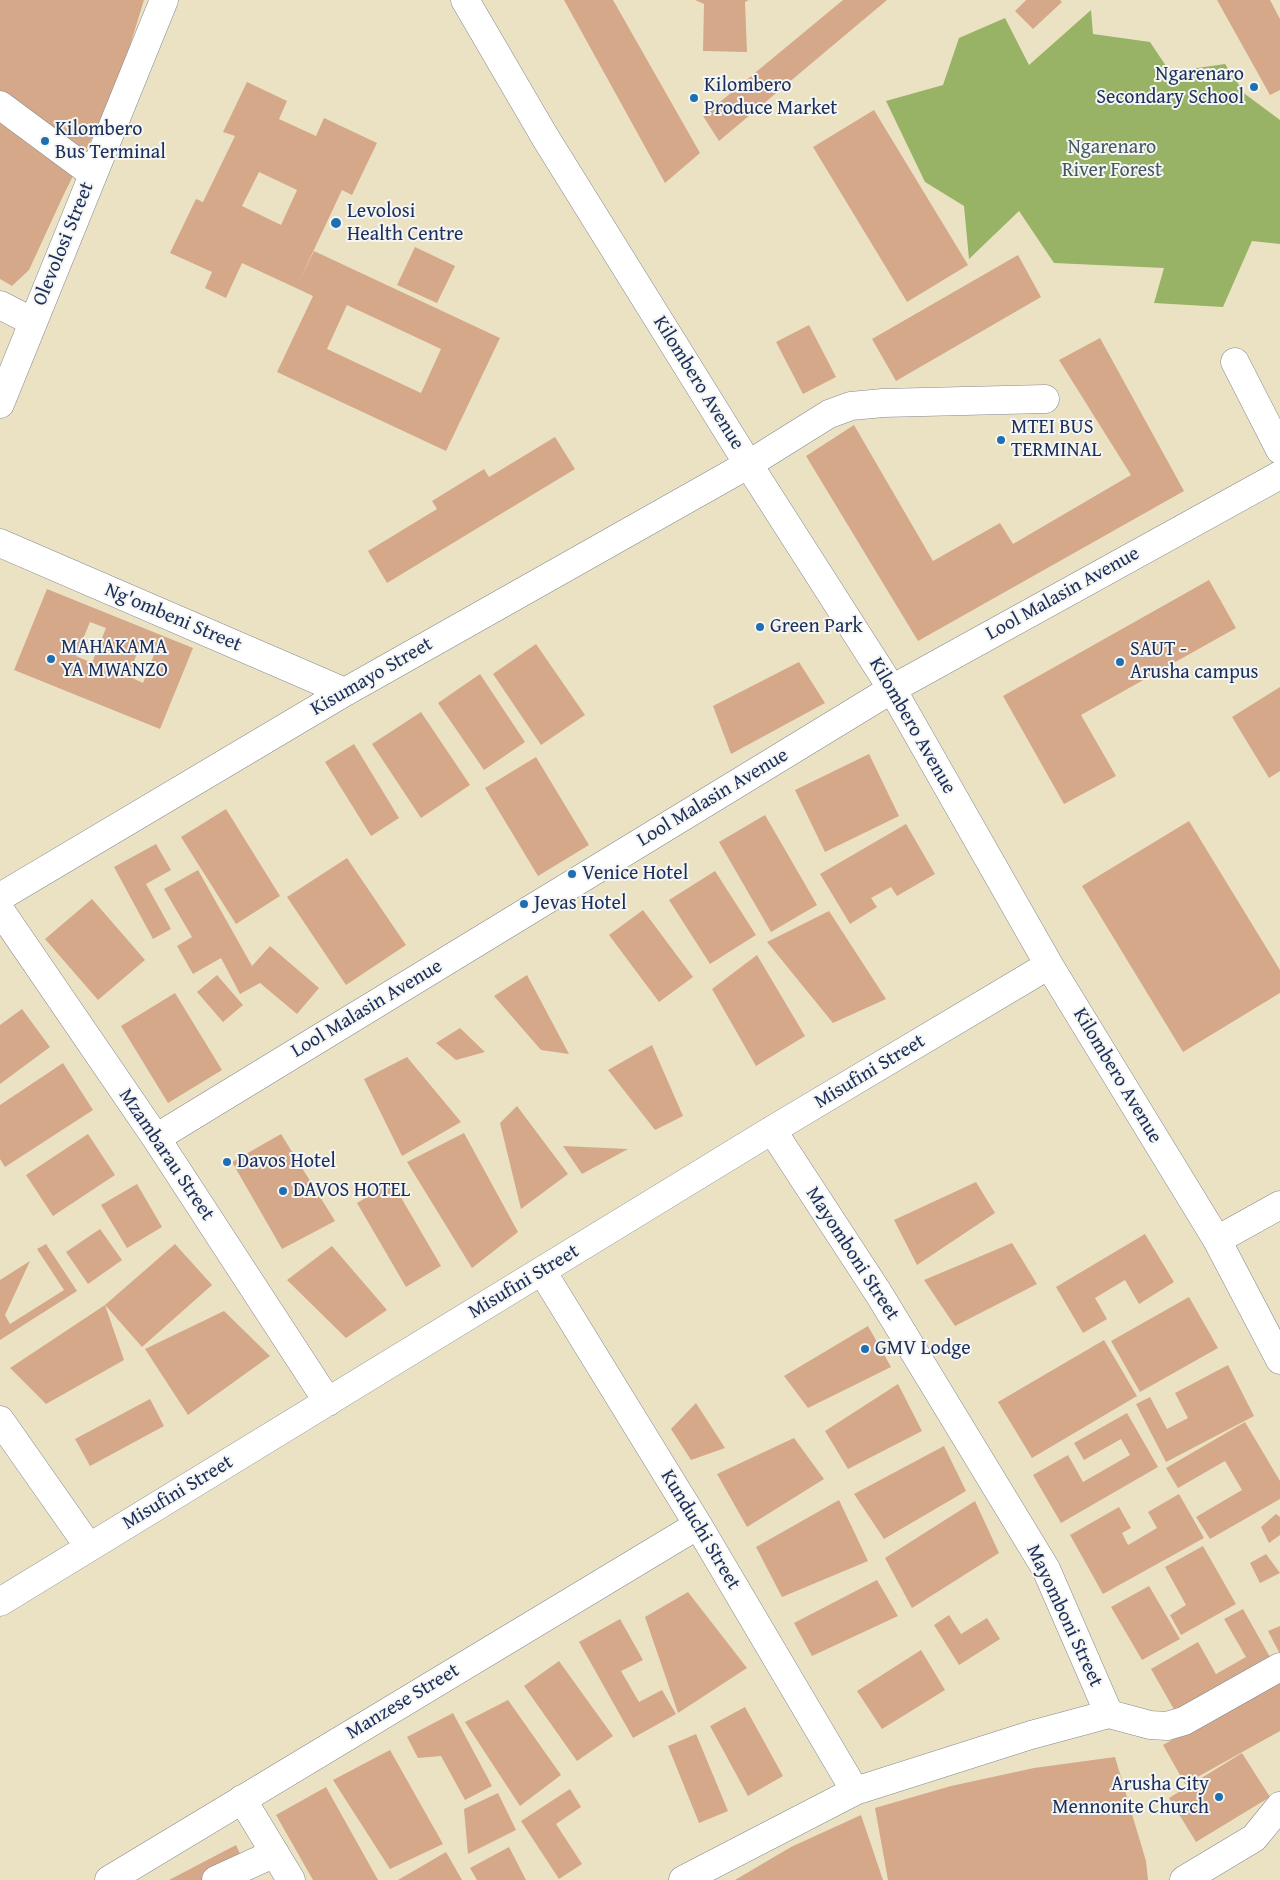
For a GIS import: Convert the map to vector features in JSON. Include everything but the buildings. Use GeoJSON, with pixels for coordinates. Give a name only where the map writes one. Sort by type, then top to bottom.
{"type":"FeatureCollection","features":[{"type":"Feature","properties":{"kind":"street","name":"Olevolosi Street"},"geometry":{"type":"LineString","coordinates":[[0,404],[164,0]]}},
{"type":"Feature","properties":{"kind":"street","name":"Kilombero Avenue"},"geometry":{"type":"LineString","coordinates":[[465,0],[545,137],[892,689],[1049,965],[1217,1240],[1280,1360]]}},
{"type":"Feature","properties":{"kind":"street"},"geometry":{"type":"LineString","coordinates":[[0,105],[93,174]]}},
{"type":"Feature","properties":{"kind":"street"},"geometry":{"type":"LineString","coordinates":[[0,305],[33,322]]}},
{"type":"Feature","properties":{"kind":"street"},"geometry":{"type":"LineString","coordinates":[[1234,362],[1280,450]]}},
{"type":"Feature","properties":{"kind":"street","name":"Kisumayo Street"},"geometry":{"type":"LineString","coordinates":[[0,897],[345,692],[749,464],[829,414],[851,406],[883,403],[1045,399]]}},
{"type":"Feature","properties":{"kind":"street","name":"Lool Malasin Avenue"},"geometry":{"type":"LineString","coordinates":[[156,1138],[892,689],[1280,475]]}},
{"type":"Feature","properties":{"kind":"street","name":"Ng'ombeni Street"},"geometry":{"type":"LineString","coordinates":[[0,543],[345,692]]}},
{"type":"Feature","properties":{"kind":"street","name":"Mzambarau Street"},"geometry":{"type":"LineString","coordinates":[[0,910],[156,1138],[328,1402]]}},
{"type":"Feature","properties":{"kind":"street","name":"Misufini Street"},"geometry":{"type":"LineString","coordinates":[[0,1602],[772,1130],[1049,965]]}},
{"type":"Feature","properties":{"kind":"street","name":"Mayomboni Street"},"geometry":{"type":"LineString","coordinates":[[683,1880],[855,1792],[1031,1735],[1109,1714],[1046,1569],[879,1294],[772,1130]]}},
{"type":"Feature","properties":{"kind":"street"},"geometry":{"type":"LineString","coordinates":[[1217,1240],[1280,1205]]}},
{"type":"Feature","properties":{"kind":"street","name":"Kunduchi Street"},"geometry":{"type":"LineString","coordinates":[[542,1271],[698,1525],[855,1792]]}},
{"type":"Feature","properties":{"kind":"street"},"geometry":{"type":"LineString","coordinates":[[0,1420],[89,1547]]}},
{"type":"Feature","properties":{"kind":"street","name":"Manzese Street"},"geometry":{"type":"LineString","coordinates":[[127,1875],[242,1799],[698,1525]]}},
{"type":"Feature","properties":{"kind":"street"},"geometry":{"type":"LineString","coordinates":[[1109,1714],[1150,1725],[1167,1726],[1184,1721],[1280,1667]]}},
{"type":"Feature","properties":{"kind":"street"},"geometry":{"type":"LineString","coordinates":[[242,1799],[291,1880]]}},
{"type":"Feature","properties":{"kind":"street"},"geometry":{"type":"LineString","coordinates":[[1184,1880],[1254,1838],[1280,1806]]}},
{"type":"Feature","properties":{"kind":"street"},"geometry":{"type":"LineString","coordinates":[[216,1880],[275,1853]]}},
{"type":"Feature","properties":{"kind":"green space","name":"Ngarenaro River Forest"},"geometry":{"type":"Polygon","coordinates":[[[1091,10],[1093,34],[1150,42],[1170,72],[1225,64],[1245,94],[1280,120],[1280,244],[1252,241],[1223,307],[1154,303],[1164,268],[1054,263],[1019,211],[969,259],[964,206],[925,182],[886,101],[943,85],[959,38],[1005,18],[1029,65],[1091,10]]]}},
{"type":"Feature","properties":{"kind":"place","name":"Ngarenaro Secondary School"},"geometry":{"type":"Point","coordinates":[1254,87]}},
{"type":"Feature","properties":{"kind":"place","name":"Kilombero Produce Market"},"geometry":{"type":"Point","coordinates":[694,98]}},
{"type":"Feature","properties":{"kind":"place","name":"Kilombero Bus Terminal"},"geometry":{"type":"Point","coordinates":[45,141]}},
{"type":"Feature","properties":{"kind":"place","name":"Levolosi Health Centre"},"geometry":{"type":"Point","coordinates":[336,223]}},
{"type":"Feature","properties":{"kind":"place","name":"MTEI BUS TERMINAL"},"geometry":{"type":"Point","coordinates":[1001,440]}},
{"type":"Feature","properties":{"kind":"place","name":"Green Park"},"geometry":{"type":"Point","coordinates":[760,627]}},
{"type":"Feature","properties":{"kind":"place","name":"MAHAKAMA YA MWANZO"},"geometry":{"type":"Point","coordinates":[51,659]}},
{"type":"Feature","properties":{"kind":"place","name":"SAUT - Arusha campus"},"geometry":{"type":"Point","coordinates":[1120,662]}},
{"type":"Feature","properties":{"kind":"place","name":"Venice Hotel"},"geometry":{"type":"Point","coordinates":[572,874]}},
{"type":"Feature","properties":{"kind":"place","name":"Jevas Hotel"},"geometry":{"type":"Point","coordinates":[524,904]}},
{"type":"Feature","properties":{"kind":"place","name":"Davos Hotel"},"geometry":{"type":"Point","coordinates":[227,1162]}},
{"type":"Feature","properties":{"kind":"place","name":"DAVOS HOTEL"},"geometry":{"type":"Point","coordinates":[283,1191]}},
{"type":"Feature","properties":{"kind":"place","name":"GMV Lodge"},"geometry":{"type":"Point","coordinates":[865,1349]}},
{"type":"Feature","properties":{"kind":"place","name":"Arusha City Mennonite Church"},"geometry":{"type":"Point","coordinates":[1219,1797]}}]}
